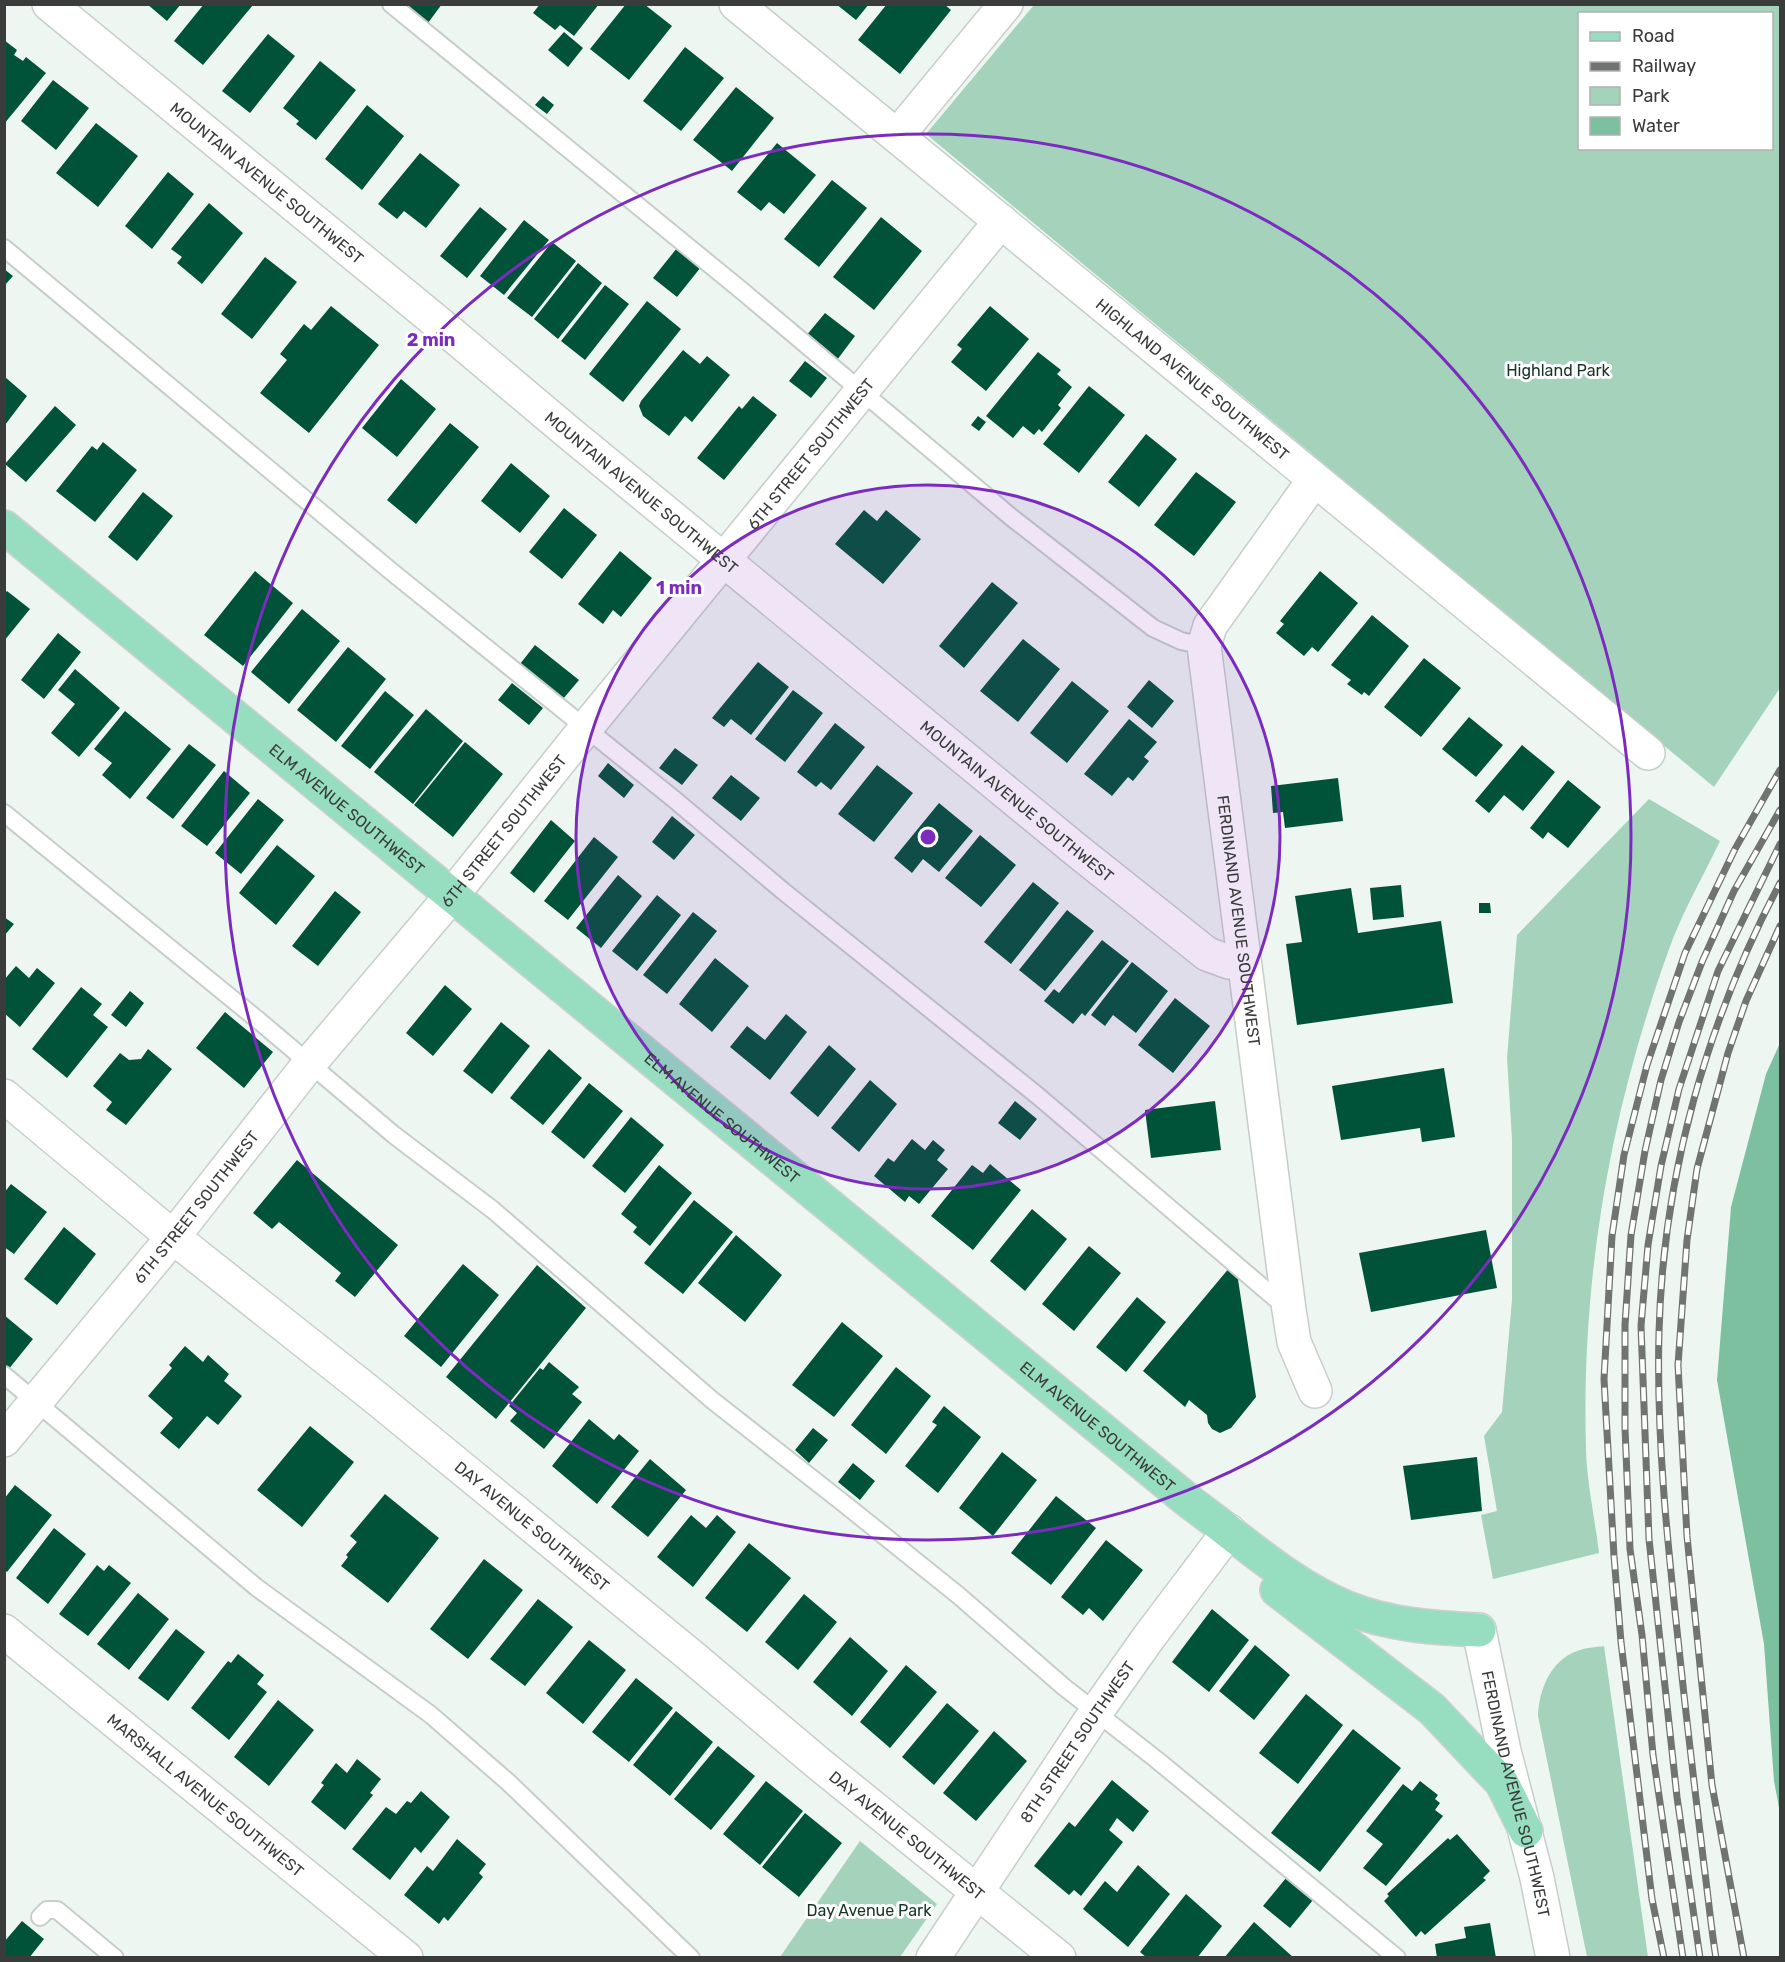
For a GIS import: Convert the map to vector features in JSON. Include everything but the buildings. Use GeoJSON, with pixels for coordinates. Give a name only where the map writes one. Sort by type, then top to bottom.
{"type":"FeatureCollection","features":[{"type":"Feature","properties":{"kind":"main road","name":"ELM AVENUE SOUTHWEST"},"geometry":{"type":"LineString","coordinates":[[4,527],[1191,1503],[1224,1538]]}},
{"type":"Feature","properties":{"kind":"main road"},"geometry":{"type":"LineString","coordinates":[[1224,1538],[1314,1592],[1348,1608],[1393,1622],[1479,1630]]}},
{"type":"Feature","properties":{"kind":"main road"},"geometry":{"type":"LineString","coordinates":[[1224,1538],[1432,1709],[1502,1783],[1526,1831]]}},
{"type":"Feature","properties":{"kind":"street","name":"MOUNTAIN AVENUE SOUTHWEST"},"geometry":{"type":"LineString","coordinates":[[49,4],[1075,849],[1207,954],[1229,962],[1243,963]]}},
{"type":"Feature","properties":{"kind":"street","name":"HIGHLAND AVENUE SOUTHWEST"},"geometry":{"type":"LineString","coordinates":[[736,4],[1648,753]]}},
{"type":"Feature","properties":{"kind":"street"},"geometry":{"type":"LineString","coordinates":[[897,136],[1006,4]]}},
{"type":"Feature","properties":{"kind":"street","name":"6TH STREET SOUTHWEST"},"geometry":{"type":"LineString","coordinates":[[4,1440],[173,1237],[309,1064],[453,894],[585,728],[1001,221]]}},
{"type":"Feature","properties":{"kind":"street"},"geometry":{"type":"LineString","coordinates":[[1204,646],[1210,627],[1314,480]]}},
{"type":"Feature","properties":{"kind":"street","name":"FERDINAND AVENUE SOUTHWEST"},"geometry":{"type":"LineString","coordinates":[[1204,646],[1288,1310],[1294,1342],[1315,1391]]}},
{"type":"Feature","properties":{"kind":"street","name":"DAY AVENUE SOUTHWEST"},"geometry":{"type":"LineString","coordinates":[[4,1095],[173,1237],[375,1397],[692,1656],[818,1763],[1059,1958]]}},
{"type":"Feature","properties":{"kind":"street","name":"8TH STREET SOUTHWEST"},"geometry":{"type":"LineString","coordinates":[[933,1958],[1096,1712],[1224,1538]]}},
{"type":"Feature","properties":{"kind":"street","name":"FERDINAND AVENUE SOUTHWEST"},"geometry":{"type":"LineString","coordinates":[[1479,1630],[1504,1750],[1526,1831],[1553,1958]]}},
{"type":"Feature","properties":{"kind":"street","name":"MARSHALL AVENUE SOUTHWEST"},"geometry":{"type":"LineString","coordinates":[[4,1631],[405,1958]]}},
{"type":"Feature","properties":{"kind":"lane"},"geometry":{"type":"LineString","coordinates":[[391,4],[714,268],[1011,517],[1153,628],[1181,641],[1204,646]]}},
{"type":"Feature","properties":{"kind":"lane"},"geometry":{"type":"LineString","coordinates":[[4,248],[392,572],[1038,1096],[1288,1310]]}},
{"type":"Feature","properties":{"kind":"lane"},"geometry":{"type":"LineString","coordinates":[[4,813],[394,1135],[493,1210],[712,1400],[842,1502],[1397,1958]]}},
{"type":"Feature","properties":{"kind":"lane"},"geometry":{"type":"LineString","coordinates":[[4,1375],[256,1587],[431,1714],[525,1798],[691,1958]]}},
{"type":"Feature","properties":{"kind":"lane"},"geometry":{"type":"LineString","coordinates":[[40,1917],[47,1910],[57,1910],[115,1958]]}},
{"type":"Feature","properties":{"kind":"green space","name":"Highland Park"},"geometry":{"type":"Polygon","coordinates":[[[1034,5],[1780,5],[1780,688],[1714,787],[926,134],[1034,5]]]}},
{"type":"Feature","properties":{"kind":"green space"},"geometry":{"type":"Polygon","coordinates":[[[1649,799],[1720,841],[1679,924],[1668,952],[1630,1074],[1603,1197],[1594,1259],[1586,1386],[1586,1450],[1589,1489],[1599,1553],[1493,1579],[1481,1515],[1497,1511],[1484,1436],[1502,1412],[1512,1300],[1512,1139],[1507,1058],[1517,935],[1649,799]]]}},
{"type":"Feature","properties":{"kind":"green space"},"geometry":{"type":"Polygon","coordinates":[[[1604,1646],[1648,1957],[1587,1957],[1538,1716],[1541,1696],[1553,1669],[1577,1651],[1604,1646]]]}},
{"type":"Feature","properties":{"kind":"green space","name":"Day Avenue Park"},"geometry":{"type":"Polygon","coordinates":[[[860,1841],[937,1904],[900,1957],[780,1957],[860,1841]]]}},
{"type":"Feature","properties":{"kind":"water"},"geometry":{"type":"Polygon","coordinates":[[[1780,1043],[1780,1813],[1774,1781],[1764,1644],[1717,1380],[1731,1207],[1766,1074],[1780,1043]]]}},
{"type":"Feature","properties":{"kind":"railway"},"geometry":{"type":"LineString","coordinates":[[1664,1958],[1652,1899],[1621,1642],[1614,1556],[1604,1379],[1612,1236],[1624,1155],[1647,1065],[1685,953],[1735,849],[1780,770]]}},
{"type":"Feature","properties":{"kind":"railway"},"geometry":{"type":"LineString","coordinates":[[1683,1958],[1653,1755],[1642,1635],[1630,1549],[1625,1428],[1625,1325],[1631,1235],[1645,1151],[1661,1080],[1679,1022],[1702,962],[1734,891],[1780,810]]}},
{"type":"Feature","properties":{"kind":"railway"},"geometry":{"type":"LineString","coordinates":[[1700,1958],[1677,1797],[1649,1539],[1641,1326],[1648,1245],[1661,1166],[1679,1089],[1718,971],[1780,844]]}},
{"type":"Feature","properties":{"kind":"railway"},"geometry":{"type":"LineString","coordinates":[[1716,1958],[1686,1716],[1664,1500],[1659,1416],[1662,1273],[1669,1215],[1694,1100],[1731,989],[1780,883]]}},
{"type":"Feature","properties":{"kind":"railway"},"geometry":{"type":"LineString","coordinates":[[1744,1958],[1712,1785],[1687,1536],[1678,1365],[1687,1240],[1697,1169],[1728,1053],[1746,1001],[1780,926]]}}]}
